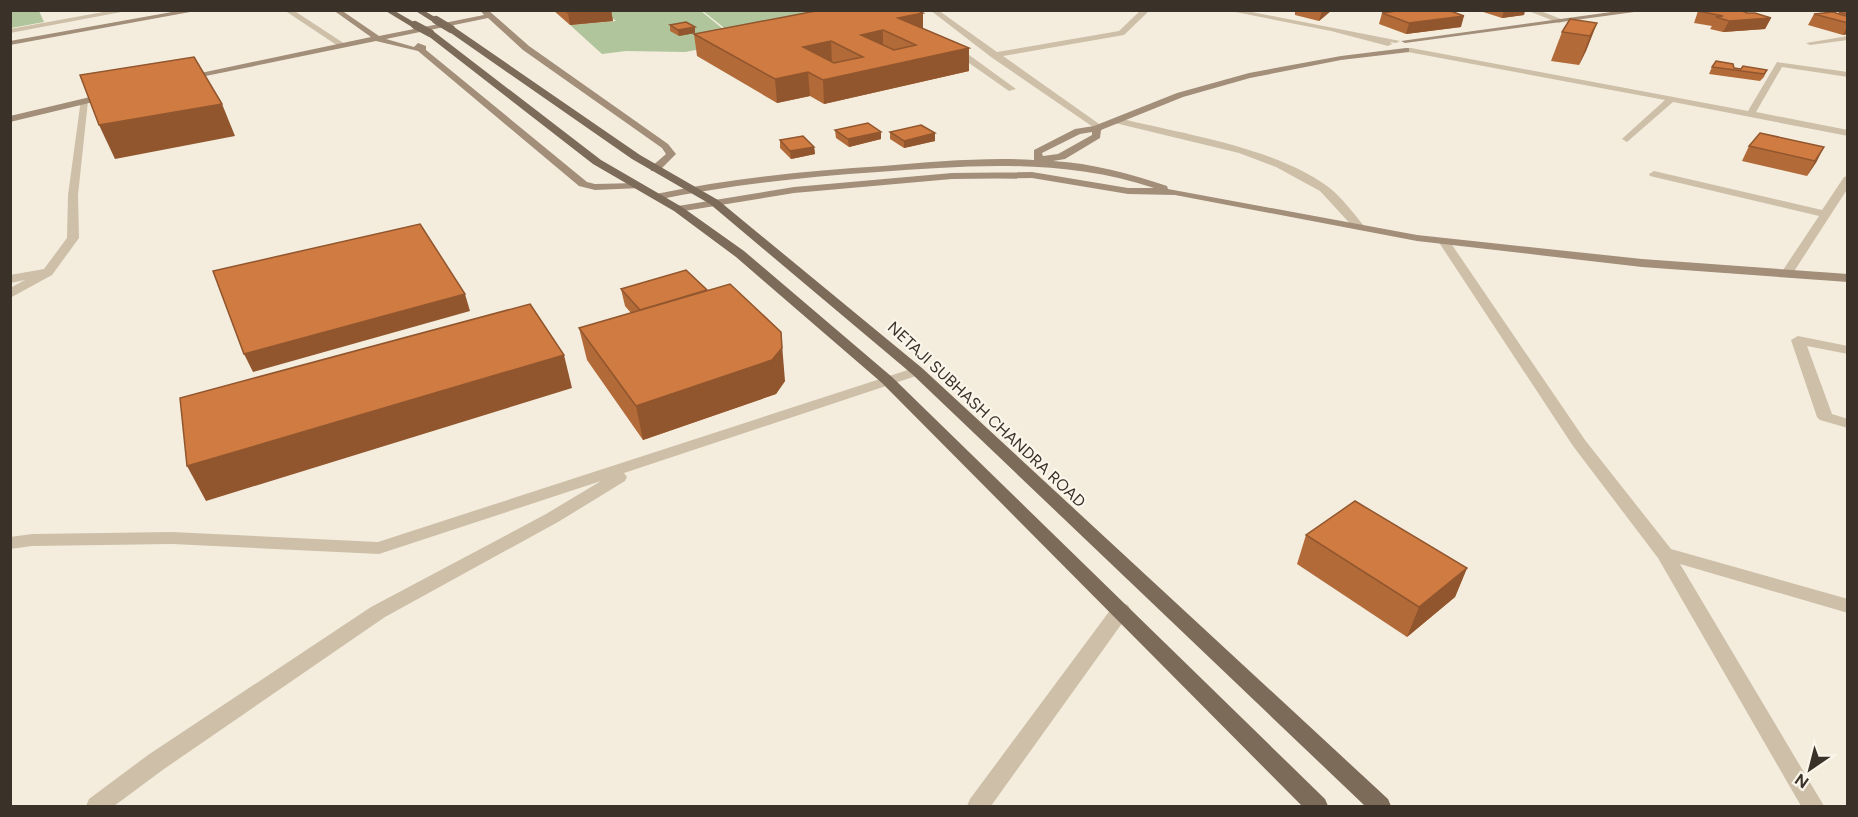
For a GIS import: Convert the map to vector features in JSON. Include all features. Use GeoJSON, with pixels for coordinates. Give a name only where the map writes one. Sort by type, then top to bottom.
{"type":"FeatureCollection","features":[{"type":"Feature","properties":{"kind":"main road"},"geometry":{"type":"LineString","coordinates":[[387,10],[430,33],[597,162],[678,209],[740,254],[887,380],[1317,807]]}},
{"type":"Feature","properties":{"kind":"main road","name":"NETAJI SUBHASH CHANDRA ROAD"},"geometry":{"type":"LineString","coordinates":[[417,10],[451,29],[655,169],[714,202],[917,371],[1380,807]]}},
{"type":"Feature","properties":{"kind":"street"},"geometry":{"type":"LineString","coordinates":[[10,31],[129,10]]}},
{"type":"Feature","properties":{"kind":"street"},"geometry":{"type":"LineString","coordinates":[[10,38],[171,10]]}},
{"type":"Feature","properties":{"kind":"street"},"geometry":{"type":"LineString","coordinates":[[10,43],[198,10]]}},
{"type":"Feature","properties":{"kind":"street"},"geometry":{"type":"LineString","coordinates":[[287,10],[341,44]]}},
{"type":"Feature","properties":{"kind":"street"},"geometry":{"type":"LineString","coordinates":[[336,10],[382,38],[420,50],[583,184],[595,187],[637,186]]}},
{"type":"Feature","properties":{"kind":"street"},"geometry":{"type":"LineString","coordinates":[[933,10],[1098,128]]}},
{"type":"Feature","properties":{"kind":"street"},"geometry":{"type":"LineString","coordinates":[[993,55],[1121,33],[1145,10]]}},
{"type":"Feature","properties":{"kind":"street"},"geometry":{"type":"LineString","coordinates":[[1228,10],[1848,133]]}},
{"type":"Feature","properties":{"kind":"street"},"geometry":{"type":"LineString","coordinates":[[1259,15],[1266,10]]}},
{"type":"Feature","properties":{"kind":"street"},"geometry":{"type":"LineString","coordinates":[[1529,10],[1562,21]]}},
{"type":"Feature","properties":{"kind":"street"},"geometry":{"type":"LineString","coordinates":[[1032,175],[1038,161],[1037,152],[1078,131],[1098,128],[1180,95],[1249,76],[1469,33],[1611,12],[1646,10]]}},
{"type":"Feature","properties":{"kind":"street"},"geometry":{"type":"LineString","coordinates":[[175,80],[341,44],[382,38],[486,13],[526,48],[665,146],[671,154],[670,158],[655,169]]}},
{"type":"Feature","properties":{"kind":"street"},"geometry":{"type":"LineString","coordinates":[[1421,46],[1469,33]]}},
{"type":"Feature","properties":{"kind":"street"},"geometry":{"type":"LineString","coordinates":[[1810,43],[1848,38]]}},
{"type":"Feature","properties":{"kind":"street"},"geometry":{"type":"LineString","coordinates":[[1341,58],[1399,45],[1421,46],[1493,64]]}},
{"type":"Feature","properties":{"kind":"street"},"geometry":{"type":"LineString","coordinates":[[963,54],[1012,89]]}},
{"type":"Feature","properties":{"kind":"street"},"geometry":{"type":"LineString","coordinates":[[1751,114],[1780,64],[1848,75]]}},
{"type":"Feature","properties":{"kind":"street"},"geometry":{"type":"LineString","coordinates":[[10,119],[118,93]]}},
{"type":"Feature","properties":{"kind":"street"},"geometry":{"type":"LineString","coordinates":[[1627,139],[1672,98]]}},
{"type":"Feature","properties":{"kind":"street"},"geometry":{"type":"LineString","coordinates":[[10,294],[48,272],[73,238],[73,195],[84,101]]}},
{"type":"Feature","properties":{"kind":"street"},"geometry":{"type":"LineString","coordinates":[[1118,121],[1242,151],[1280,165],[1324,189],[1359,227]]}},
{"type":"Feature","properties":{"kind":"street"},"geometry":{"type":"LineString","coordinates":[[656,197],[746,180],[951,163],[1038,161],[1061,157],[1097,136],[1098,128]]}},
{"type":"Feature","properties":{"kind":"street"},"geometry":{"type":"LineString","coordinates":[[1038,161],[1136,177],[1174,192]]}},
{"type":"Feature","properties":{"kind":"street"},"geometry":{"type":"LineString","coordinates":[[1654,174],[1825,214]]}},
{"type":"Feature","properties":{"kind":"street"},"geometry":{"type":"LineString","coordinates":[[678,209],[794,190],[952,176],[1032,175],[1128,191],[1174,192],[1444,241],[1642,263],[1848,278]]}},
{"type":"Feature","properties":{"kind":"street"},"geometry":{"type":"LineString","coordinates":[[1787,273],[1848,179]]}},
{"type":"Feature","properties":{"kind":"street"},"geometry":{"type":"LineString","coordinates":[[1444,241],[1573,434],[1665,554],[1813,807]]}},
{"type":"Feature","properties":{"kind":"street"},"geometry":{"type":"LineString","coordinates":[[10,279],[48,272]]}},
{"type":"Feature","properties":{"kind":"street"},"geometry":{"type":"LineString","coordinates":[[1848,350],[1798,340],[1825,417],[1848,423]]}},
{"type":"Feature","properties":{"kind":"street"},"geometry":{"type":"LineString","coordinates":[[10,543],[172,538],[379,548],[641,464],[917,371]]}},
{"type":"Feature","properties":{"kind":"street"},"geometry":{"type":"LineString","coordinates":[[97,807],[156,762],[378,612],[552,518],[641,464]]}},
{"type":"Feature","properties":{"kind":"street"},"geometry":{"type":"LineString","coordinates":[[1665,554],[1795,589],[1848,606]]}},
{"type":"Feature","properties":{"kind":"street"},"geometry":{"type":"LineString","coordinates":[[978,807],[1121,610]]}},
{"type":"Feature","properties":{"kind":"green space"},"geometry":{"type":"Polygon","coordinates":[[[11,10],[39,11],[44,22],[11,28],[11,10]]]}},
{"type":"Feature","properties":{"kind":"green space"},"geometry":{"type":"Polygon","coordinates":[[[872,10],[743,43],[703,11],[872,10]]]}},
{"type":"Feature","properties":{"kind":"green space"},"geometry":{"type":"Polygon","coordinates":[[[604,11],[701,11],[739,42],[685,52],[626,51],[602,54],[570,25],[616,21],[604,11]]]}},
{"type":"Feature","properties":{"kind":"building"},"geometry":{"type":"Polygon","coordinates":[[[565,10],[600,10],[568,13],[565,10]]]}},
{"type":"Feature","properties":{"kind":"building"},"geometry":{"type":"Polygon","coordinates":[[[821,10],[916,10],[923,13],[898,18],[969,48],[823,80],[808,72],[775,79],[694,34],[821,10]],[[883,30],[861,35],[894,50],[916,45],[883,30]],[[831,41],[803,47],[834,63],[863,57],[831,41]]]}},
{"type":"Feature","properties":{"kind":"building"},"geometry":{"type":"Polygon","coordinates":[[[1403,10],[1448,10],[1464,16],[1409,23],[1382,13],[1403,10]]]}},
{"type":"Feature","properties":{"kind":"building"},"geometry":{"type":"Polygon","coordinates":[[[1740,10],[1771,18],[1729,21],[1716,17],[1723,16],[1698,11],[1740,10]]]}},
{"type":"Feature","properties":{"kind":"building"},"geometry":{"type":"Polygon","coordinates":[[[1848,10],[1848,23],[1814,14],[1833,12],[1845,16],[1847,14],[1839,12],[1848,10]]]}},
{"type":"Feature","properties":{"kind":"building"},"geometry":{"type":"Polygon","coordinates":[[[1570,19],[1597,23],[1590,36],[1562,32],[1570,19]]]}},
{"type":"Feature","properties":{"kind":"building"},"geometry":{"type":"Polygon","coordinates":[[[686,22],[695,27],[678,30],[670,25],[686,22]]]}},
{"type":"Feature","properties":{"kind":"building"},"geometry":{"type":"Polygon","coordinates":[[[194,57],[222,104],[99,125],[80,75],[194,57]]]}},
{"type":"Feature","properties":{"kind":"building"},"geometry":{"type":"Polygon","coordinates":[[[1716,61],[1733,64],[1734,68],[1741,69],[1743,66],[1767,70],[1764,74],[1712,67],[1716,61]]]}},
{"type":"Feature","properties":{"kind":"building"},"geometry":{"type":"Polygon","coordinates":[[[868,123],[881,132],[848,139],[835,130],[868,123]]]}},
{"type":"Feature","properties":{"kind":"building"},"geometry":{"type":"Polygon","coordinates":[[[921,125],[935,133],[904,141],[890,132],[921,125]]]}},
{"type":"Feature","properties":{"kind":"building"},"geometry":{"type":"Polygon","coordinates":[[[1760,133],[1824,147],[1815,161],[1749,146],[1760,133]]]}},
{"type":"Feature","properties":{"kind":"building"},"geometry":{"type":"Polygon","coordinates":[[[803,136],[814,147],[790,151],[780,140],[803,136]]]}},
{"type":"Feature","properties":{"kind":"building"},"geometry":{"type":"Polygon","coordinates":[[[420,224],[465,294],[244,354],[213,271],[420,224]]]}},
{"type":"Feature","properties":{"kind":"building"},"geometry":{"type":"Polygon","coordinates":[[[686,270],[707,290],[640,310],[621,289],[686,270]]]}},
{"type":"Feature","properties":{"kind":"building"},"geometry":{"type":"Polygon","coordinates":[[[730,284],[781,332],[782,348],[772,360],[636,406],[579,328],[730,284]]]}},
{"type":"Feature","properties":{"kind":"building"},"geometry":{"type":"Polygon","coordinates":[[[530,304],[564,355],[187,466],[180,398],[530,304]]]}},
{"type":"Feature","properties":{"kind":"building"},"geometry":{"type":"Polygon","coordinates":[[[1355,501],[1467,568],[1419,607],[1306,535],[1355,501]]]}}]}
